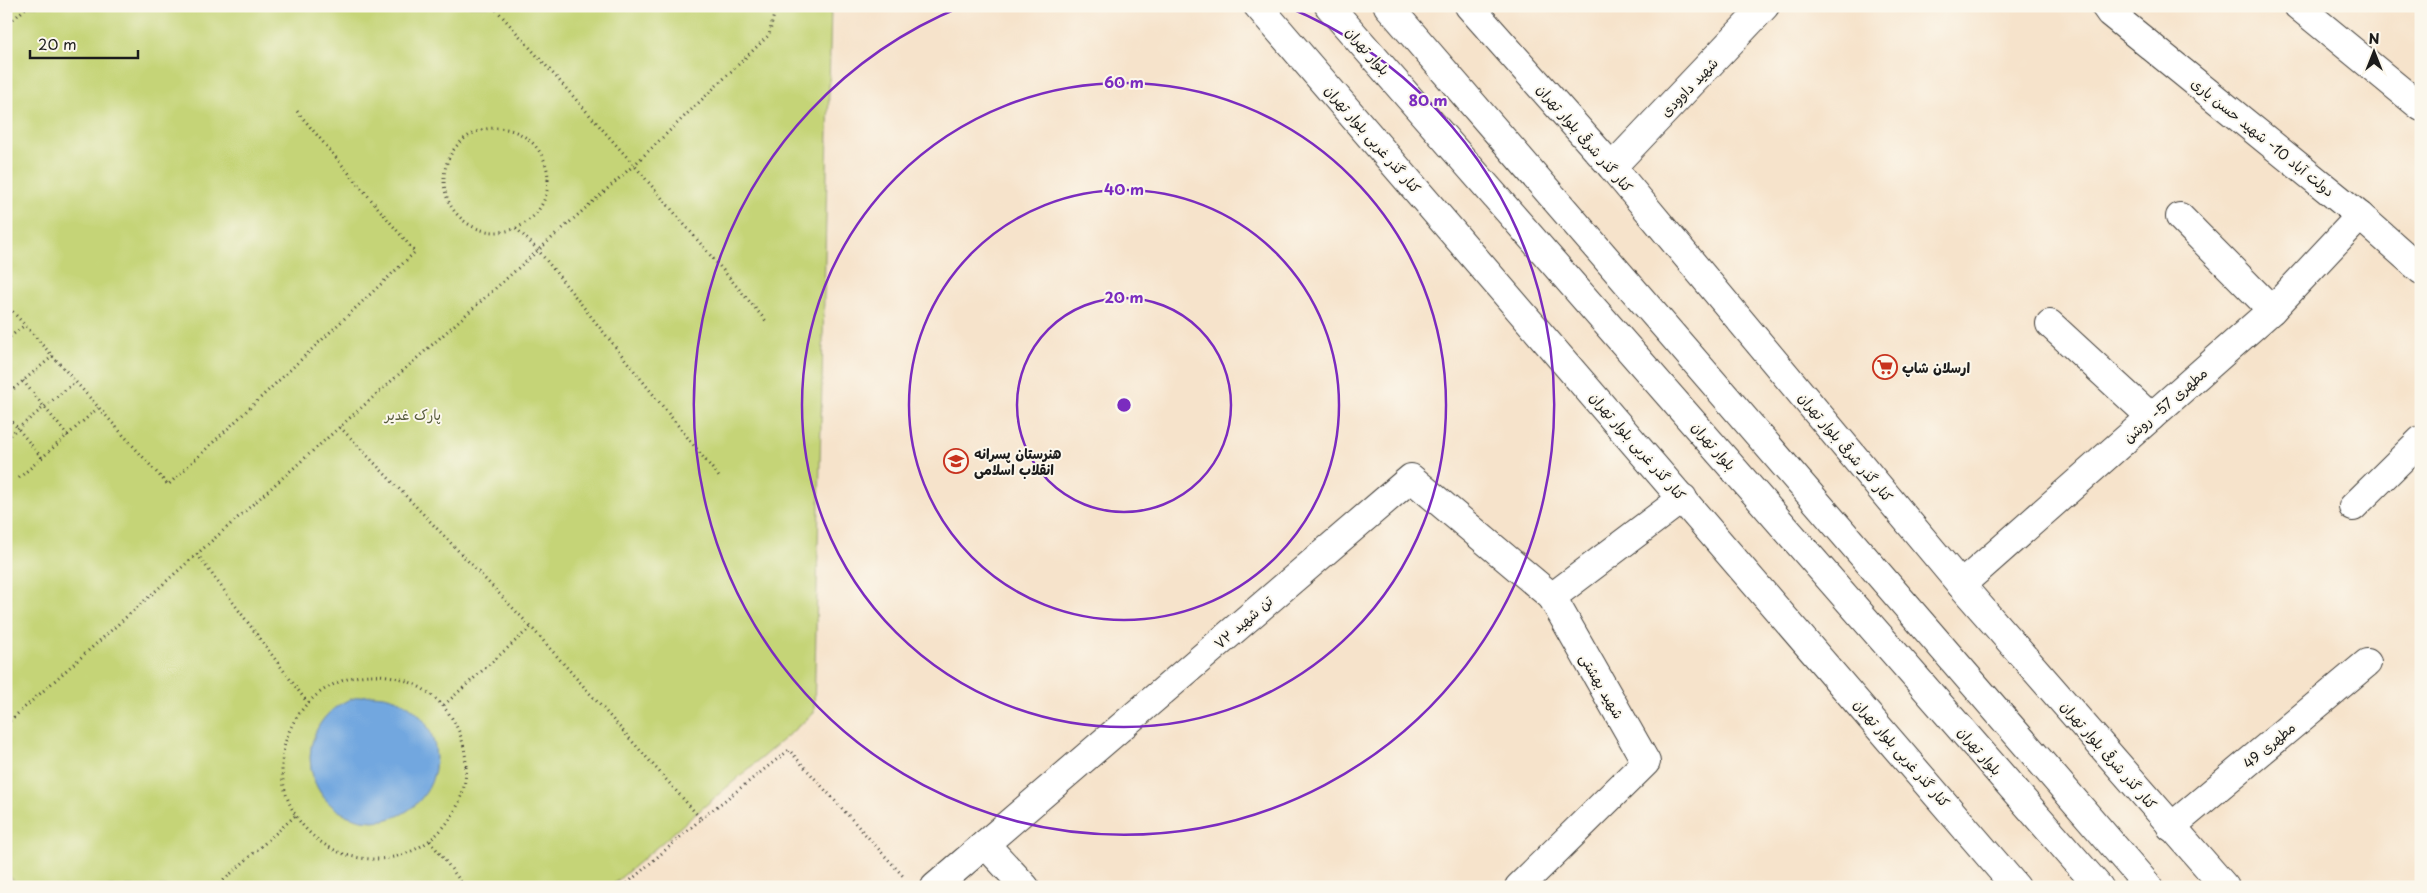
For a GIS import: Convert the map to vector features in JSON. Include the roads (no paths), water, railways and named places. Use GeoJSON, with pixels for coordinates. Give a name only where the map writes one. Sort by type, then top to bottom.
{"type":"FeatureCollection","features":[{"type":"Feature","properties":{"kind":"street","name":"کنار گذر غربی بلوار تهران"},"geometry":{"type":"LineString","coordinates":[[1258,6],[2016,887]]}},
{"type":"Feature","properties":{"kind":"street","name":"بلوار تهران"},"geometry":{"type":"LineString","coordinates":[[1329,6],[2099,887]]}},
{"type":"Feature","properties":{"kind":"street"},"geometry":{"type":"LineString","coordinates":[[1388,6],[2149,887]]}},
{"type":"Feature","properties":{"kind":"street","name":"کنار گذر شرقی بلوار تهران"},"geometry":{"type":"LineString","coordinates":[[1469,6],[1612,167],[1961,585],[2225,887]]}},
{"type":"Feature","properties":{"kind":"street","name":"شهید داوودی"},"geometry":{"type":"LineString","coordinates":[[1612,167],[1765,6]]}},
{"type":"Feature","properties":{"kind":"street","name":"دولت آباد 10- شهید حسن یاری"},"geometry":{"type":"LineString","coordinates":[[2105,6],[2110,13],[2360,216],[2421,270]]}},
{"type":"Feature","properties":{"kind":"street"},"geometry":{"type":"LineString","coordinates":[[2298,6],[2421,107]]}},
{"type":"Feature","properties":{"kind":"street","name":"مطهری 57- روشن"},"geometry":{"type":"LineString","coordinates":[[1961,585],[2272,310],[2360,216]]}},
{"type":"Feature","properties":{"kind":"street"},"geometry":{"type":"LineString","coordinates":[[2180,217],[2272,310]]}},
{"type":"Feature","properties":{"kind":"street"},"geometry":{"type":"LineString","coordinates":[[2050,324],[2152,417]]}},
{"type":"Feature","properties":{"kind":"street"},"geometry":{"type":"LineString","coordinates":[[2353,507],[2421,440]]}},
{"type":"Feature","properties":{"kind":"street","name":"۷۲ تن شهید"},"geometry":{"type":"LineString","coordinates":[[935,887],[1411,478],[1552,597]]}},
{"type":"Feature","properties":{"kind":"street"},"geometry":{"type":"LineString","coordinates":[[1552,597],[1683,498]]}},
{"type":"Feature","properties":{"kind":"street","name":"شهید بهشتی"},"geometry":{"type":"LineString","coordinates":[[1518,887],[1646,762],[1552,597]]}},
{"type":"Feature","properties":{"kind":"street","name":"مطهری 49"},"geometry":{"type":"LineString","coordinates":[[2171,827],[2366,663]]}},
{"type":"Feature","properties":{"kind":"street"},"geometry":{"type":"LineString","coordinates":[[985,844],[1025,887]]}},
{"type":"Feature","properties":{"kind":"water"},"geometry":{"type":"Polygon","coordinates":[[[373,695],[397,700],[418,713],[431,734],[436,758],[431,782],[418,803],[397,816],[373,821],[349,816],[328,803],[315,782],[310,758],[315,734],[328,713],[349,700],[373,695]]]}},
{"type":"Feature","properties":{"kind":"place","name":"ارسلان شاپ"},"geometry":{"type":"Point","coordinates":[1885,367]}},
{"type":"Feature","properties":{"kind":"place","name":"هنرستان پسرانه انقلاب اسلامی"},"geometry":{"type":"Point","coordinates":[956,461]}},
{"type":"Feature","properties":{"kind":"park label","name":"پارک غدیر"},"geometry":{"type":"Point","coordinates":[413,414]}}]}
